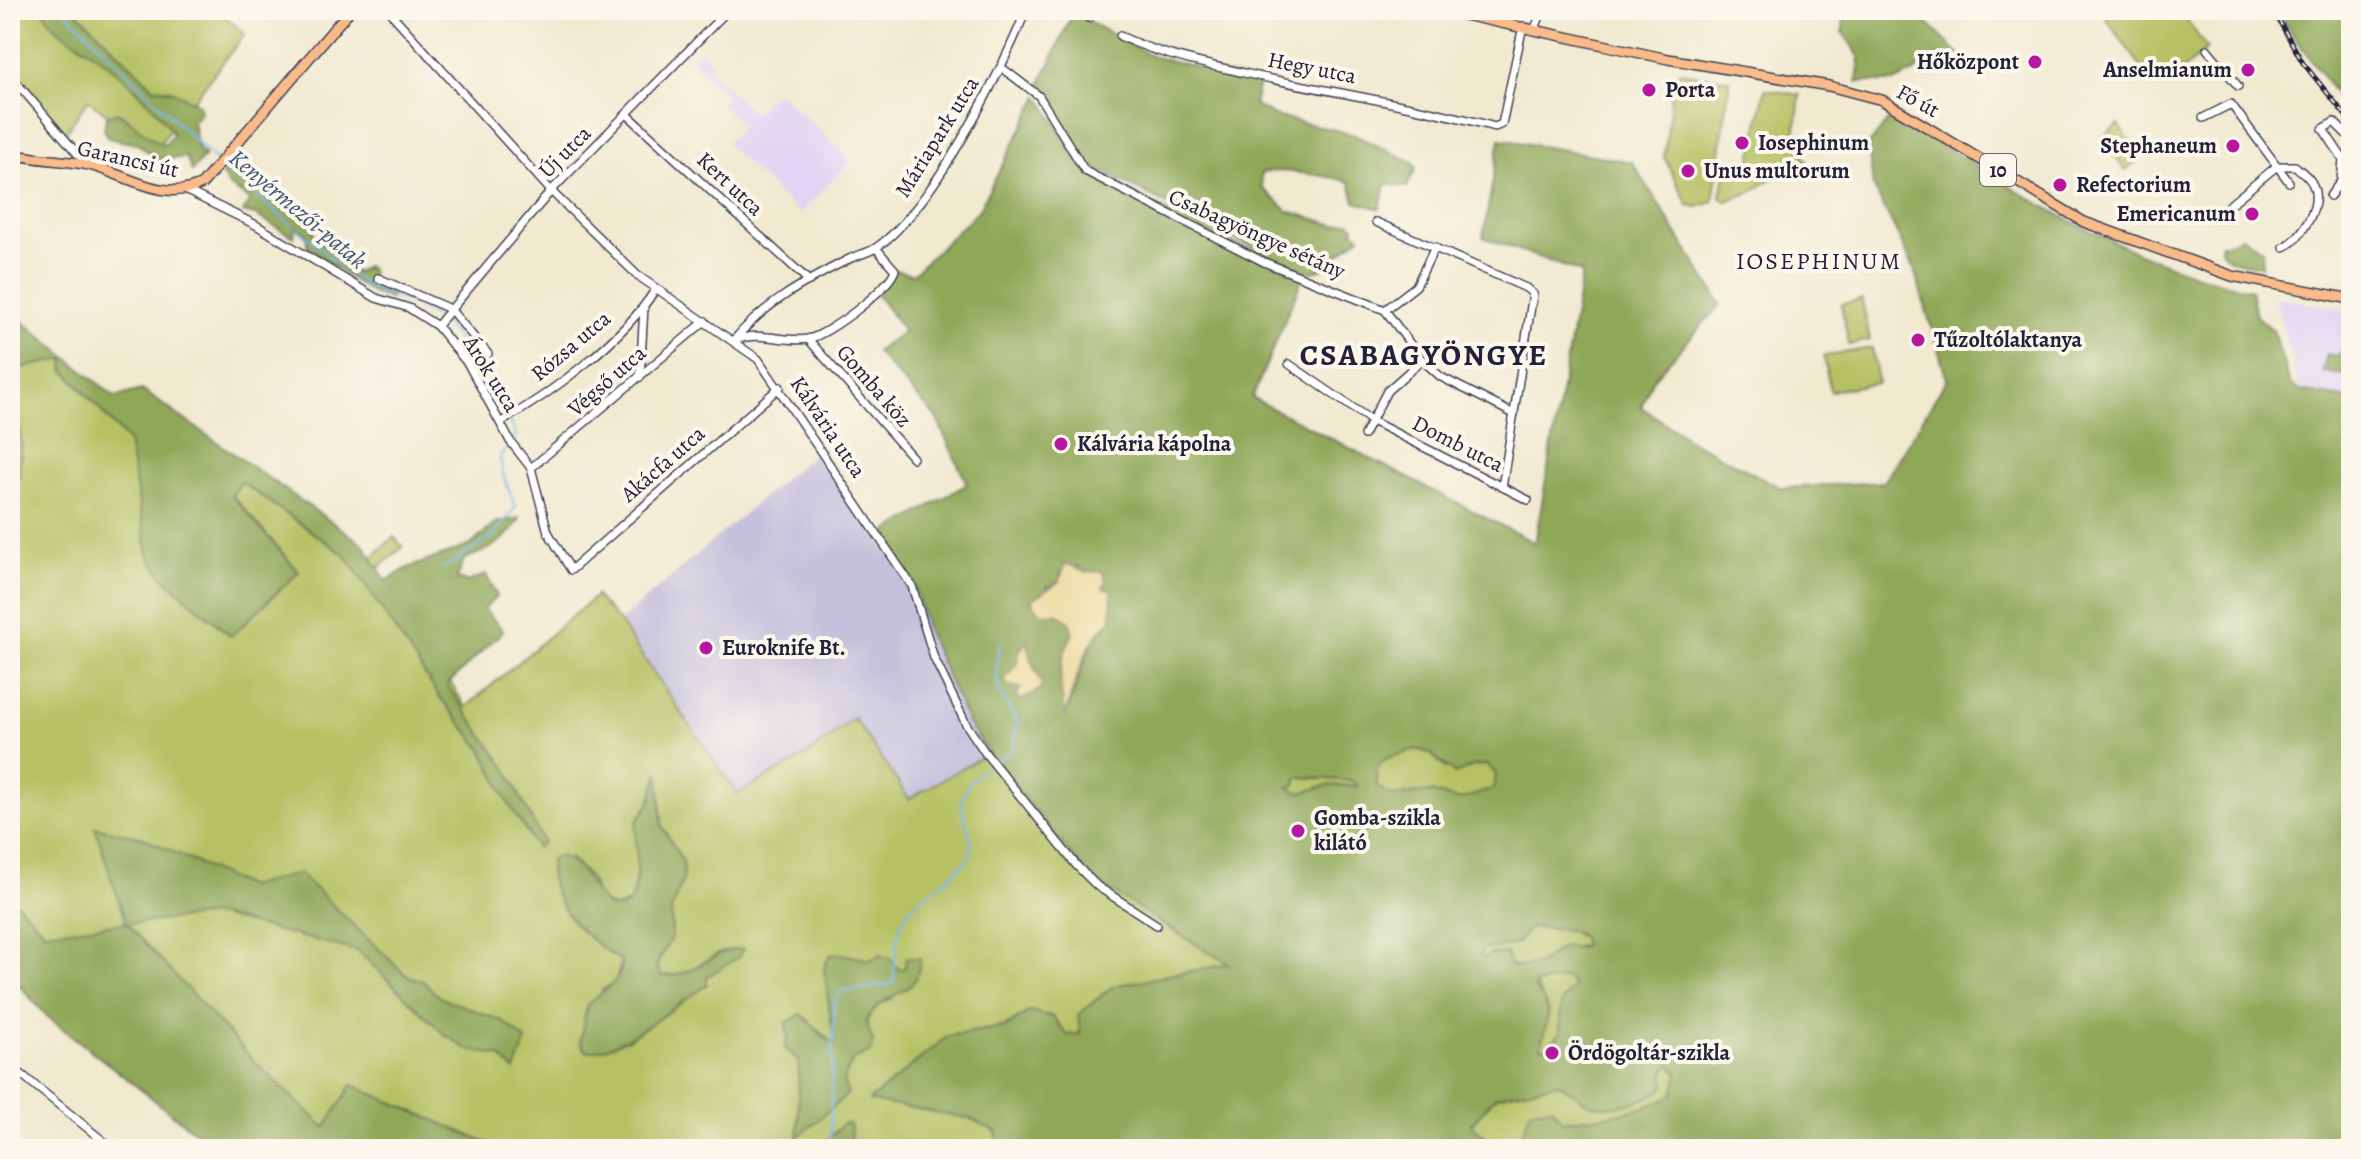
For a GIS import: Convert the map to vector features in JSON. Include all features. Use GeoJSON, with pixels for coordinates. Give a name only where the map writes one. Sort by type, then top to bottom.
{"type":"FeatureCollection","features":[{"type":"Feature","properties":{"kind":"main road","name":"Garancsi út"},"geometry":{"type":"LineString","coordinates":[[10,153],[40,161],[87,165],[158,189],[187,191],[202,184],[350,10]]}},
{"type":"Feature","properties":{"kind":"main road","name":"Fő út"},"geometry":{"type":"LineString","coordinates":[[1441,10],[1523,25],[1668,59],[1829,86],[1882,100],[2084,222],[2220,272],[2351,299]]}},
{"type":"Feature","properties":{"kind":"street","name":"Kálvária utca"},"geometry":{"type":"LineString","coordinates":[[388,10],[551,191],[655,290],[734,340],[758,359],[780,387],[912,586],[934,658],[966,724],[986,754],[1077,866],[1097,886],[1157,925]]}},
{"type":"Feature","properties":{"kind":"street","name":"Új utca"},"geometry":{"type":"LineString","coordinates":[[437,326],[551,191],[728,10]]}},
{"type":"Feature","properties":{"kind":"street","name":"Máriapark utca"},"geometry":{"type":"LineString","coordinates":[[734,340],[759,312],[809,281],[876,248],[919,205],[1002,68],[1026,10]]}},
{"type":"Feature","properties":{"kind":"street"},"geometry":{"type":"LineString","coordinates":[[1077,10],[1089,18]]}},
{"type":"Feature","properties":{"kind":"street"},"geometry":{"type":"LineString","coordinates":[[1535,28],[1543,10]]}},
{"type":"Feature","properties":{"kind":"street","name":"Hegy utca"},"geometry":{"type":"LineString","coordinates":[[1120,36],[1146,48],[1200,63],[1499,126],[1523,25]]}},
{"type":"Feature","properties":{"kind":"street"},"geometry":{"type":"LineString","coordinates":[[2207,49],[2238,86]]}},
{"type":"Feature","properties":{"kind":"street","name":"Csabagyöngye sétány"},"geometry":{"type":"LineString","coordinates":[[1002,68],[1039,96],[1085,171],[1264,262],[1385,310]]}},
{"type":"Feature","properties":{"kind":"street"},"geometry":{"type":"LineString","coordinates":[[10,75],[87,165]]}},
{"type":"Feature","properties":{"kind":"street"},"geometry":{"type":"LineString","coordinates":[[2203,118],[2231,104],[2289,182]]}},
{"type":"Feature","properties":{"kind":"street","name":"Kert utca"},"geometry":{"type":"LineString","coordinates":[[628,115],[809,281]]}},
{"type":"Feature","properties":{"kind":"street"},"geometry":{"type":"LineString","coordinates":[[2330,196],[2341,181],[2343,159],[2323,129],[2325,124],[2334,122],[2346,134]]}},
{"type":"Feature","properties":{"kind":"street"},"geometry":{"type":"LineString","coordinates":[[2227,207],[2277,166],[2295,166],[2315,190],[2302,234],[2284,247]]}},
{"type":"Feature","properties":{"kind":"street","name":"Árok utca"},"geometry":{"type":"LineString","coordinates":[[187,191],[256,225],[376,298],[409,308],[437,326],[468,364],[504,420],[512,444],[531,468],[548,532],[571,570]]}},
{"type":"Feature","properties":{"kind":"street"},"geometry":{"type":"LineString","coordinates":[[1376,222],[1533,294],[1502,487]]}},
{"type":"Feature","properties":{"kind":"street"},"geometry":{"type":"LineString","coordinates":[[1435,247],[1416,286],[1385,310],[1422,360],[1441,377],[1514,414]]}},
{"type":"Feature","properties":{"kind":"street"},"geometry":{"type":"LineString","coordinates":[[734,340],[752,334],[808,339],[833,327],[882,289],[893,276],[895,270],[876,248]]}},
{"type":"Feature","properties":{"kind":"street"},"geometry":{"type":"LineString","coordinates":[[378,278],[447,312],[488,354]]}},
{"type":"Feature","properties":{"kind":"street","name":"Rózsa utca"},"geometry":{"type":"LineString","coordinates":[[504,420],[589,358],[644,307],[655,290]]}},
{"type":"Feature","properties":{"kind":"street"},"geometry":{"type":"LineString","coordinates":[[640,377],[644,307]]}},
{"type":"Feature","properties":{"kind":"street","name":"Végső utca"},"geometry":{"type":"LineString","coordinates":[[531,468],[705,321]]}},
{"type":"Feature","properties":{"kind":"street","name":"Gomba köz"},"geometry":{"type":"LineString","coordinates":[[808,339],[913,458]]}},
{"type":"Feature","properties":{"kind":"street"},"geometry":{"type":"LineString","coordinates":[[1364,435],[1387,391],[1422,360]]}},
{"type":"Feature","properties":{"kind":"street","name":"Domb utca"},"geometry":{"type":"LineString","coordinates":[[1289,364],[1372,421],[1528,500]]}},
{"type":"Feature","properties":{"kind":"street","name":"Akácfa utca"},"geometry":{"type":"LineString","coordinates":[[571,570],[780,387]]}},
{"type":"Feature","properties":{"kind":"street"},"geometry":{"type":"LineString","coordinates":[[10,1065],[113,1149]]}},
{"type":"Feature","properties":{"kind":"shaded area"},"geometry":{"type":"Polygon","coordinates":[[[699,50],[713,63],[708,69],[754,114],[777,91],[851,160],[800,214],[726,144],[743,126],[720,103],[727,95],[691,60],[699,50]]]}},
{"type":"Feature","properties":{"kind":"shaded area"},"geometry":{"type":"Polygon","coordinates":[[[2275,297],[2351,310],[2351,399],[2300,391],[2275,297]]]}},
{"type":"Feature","properties":{"kind":"shaded area"},"geometry":{"type":"Polygon","coordinates":[[[819,449],[897,566],[907,573],[988,753],[909,799],[853,719],[804,757],[737,794],[619,622],[819,449]]]}},
{"type":"Feature","properties":{"kind":"green space"},"geometry":{"type":"Polygon","coordinates":[[[10,10],[218,10],[245,34],[155,149],[88,100],[63,136],[10,75],[10,10]]]}},
{"type":"Feature","properties":{"kind":"green space"},"geometry":{"type":"Polygon","coordinates":[[[43,10],[75,10],[153,87],[174,91],[199,105],[201,112],[193,122],[198,150],[205,155],[192,171],[186,157],[158,160],[138,144],[108,138],[104,130],[106,117],[117,112],[152,139],[165,145],[173,134],[160,115],[129,83],[100,58],[61,32],[43,10]]]}},
{"type":"Feature","properties":{"kind":"green space"},"geometry":{"type":"Polygon","coordinates":[[[1838,10],[1880,10],[1925,21],[1960,55],[1929,64],[1894,82],[1857,82],[1860,58],[1843,32],[1844,16],[1838,10]]]}},
{"type":"Feature","properties":{"kind":"green space"},"geometry":{"type":"Polygon","coordinates":[[[2100,10],[2180,10],[2207,49],[2186,67],[2146,84],[2139,64],[2100,10]]]}},
{"type":"Feature","properties":{"kind":"green space"},"geometry":{"type":"Polygon","coordinates":[[[2278,10],[2351,10],[2351,115],[2284,23],[2278,10]]]}},
{"type":"Feature","properties":{"kind":"green space"},"geometry":{"type":"Polygon","coordinates":[[[1073,13],[1151,56],[1259,82],[1254,105],[1274,116],[1352,134],[1413,162],[1416,168],[1407,187],[1386,184],[1380,209],[1355,202],[1350,182],[1290,172],[1261,173],[1262,188],[1288,211],[1335,225],[1350,222],[1355,226],[1353,231],[1360,236],[1322,269],[1309,272],[1266,255],[1090,165],[1040,85],[1073,13]]]}},
{"type":"Feature","properties":{"kind":"green space"},"geometry":{"type":"Polygon","coordinates":[[[1681,72],[1730,80],[1713,202],[1696,207],[1688,205],[1664,157],[1674,76],[1681,72]]]}},
{"type":"Feature","properties":{"kind":"green space"},"geometry":{"type":"Polygon","coordinates":[[[1765,89],[1800,95],[1795,137],[1810,168],[1784,170],[1751,192],[1726,201],[1721,197],[1725,173],[1748,176],[1765,89]]]}},
{"type":"Feature","properties":{"kind":"green space"},"geometry":{"type":"Polygon","coordinates":[[[1039,96],[1085,171],[1303,277],[1252,398],[1535,543],[1582,273],[1483,237],[1500,139],[1632,162],[1721,304],[1652,380],[1641,407],[1695,443],[1781,488],[1884,482],[1947,379],[1913,266],[1873,186],[1868,146],[1893,114],[2065,218],[2155,260],[2251,290],[2256,316],[2273,330],[2290,384],[2300,391],[2351,399],[2351,1149],[1517,1149],[1531,1110],[1552,1107],[1562,1121],[1631,1111],[1673,1095],[1678,1074],[1670,1064],[1663,1075],[1665,1086],[1650,1096],[1620,1105],[1591,1104],[1558,1083],[1496,1096],[1471,1124],[1499,1149],[999,1149],[996,1131],[968,1118],[869,1101],[948,1036],[1006,1027],[1030,1011],[1053,1017],[1067,1035],[1080,1034],[1078,1015],[1113,986],[1229,964],[1091,879],[994,761],[968,723],[927,631],[915,588],[883,534],[967,484],[936,417],[876,352],[904,331],[873,290],[895,270],[913,274],[978,211],[1039,96]],[[1078,566],[1061,571],[1060,581],[1047,587],[1057,613],[1070,621],[1073,634],[1064,653],[1061,672],[1066,714],[1092,641],[1111,620],[1102,588],[1078,566]],[[1030,659],[1019,662],[1006,679],[1020,688],[1037,671],[1030,659]],[[1416,749],[1385,759],[1376,769],[1377,786],[1392,796],[1431,792],[1458,800],[1494,789],[1496,774],[1488,765],[1476,765],[1455,774],[1430,753],[1416,749]],[[1297,778],[1296,785],[1289,787],[1299,792],[1329,785],[1358,786],[1353,781],[1297,778]],[[1531,927],[1515,944],[1484,949],[1479,955],[1484,959],[1490,954],[1506,953],[1510,966],[1519,967],[1539,962],[1564,946],[1580,948],[1584,945],[1582,937],[1569,930],[1531,927]],[[1566,978],[1535,984],[1548,1011],[1541,1047],[1547,1048],[1560,1033],[1562,1002],[1575,987],[1566,978]]]}},
{"type":"Feature","properties":{"kind":"green space"},"geometry":{"type":"Polygon","coordinates":[[[2118,125],[2142,157],[2125,170],[2101,138],[2118,125]]]}},
{"type":"Feature","properties":{"kind":"green space"},"geometry":{"type":"Polygon","coordinates":[[[231,163],[244,172],[256,173],[278,201],[306,213],[317,240],[344,253],[346,263],[356,273],[367,267],[371,269],[372,281],[392,291],[390,299],[371,292],[308,249],[306,234],[295,226],[294,237],[255,215],[243,212],[250,200],[229,186],[222,175],[231,163]]]}},
{"type":"Feature","properties":{"kind":"green space"},"geometry":{"type":"Polygon","coordinates":[[[2242,237],[2263,250],[2261,266],[2230,259],[2222,251],[2220,245],[2242,237]]]}},
{"type":"Feature","properties":{"kind":"green space"},"geometry":{"type":"Polygon","coordinates":[[[1862,300],[1870,340],[1849,345],[1841,304],[1862,300]]]}},
{"type":"Feature","properties":{"kind":"green space"},"geometry":{"type":"Polygon","coordinates":[[[10,311],[115,397],[142,390],[363,544],[386,581],[408,568],[471,545],[497,522],[520,518],[510,533],[496,544],[464,559],[457,579],[467,582],[486,575],[497,596],[484,609],[503,631],[447,685],[506,768],[543,842],[537,848],[508,803],[482,749],[441,699],[346,556],[241,482],[232,496],[299,572],[231,636],[163,577],[148,554],[128,441],[64,369],[65,359],[10,370],[10,311]]]}},
{"type":"Feature","properties":{"kind":"green space"},"geometry":{"type":"Polygon","coordinates":[[[2347,317],[2351,320],[2351,376],[2323,372],[2327,354],[2337,356],[2348,343],[2347,317]]]}},
{"type":"Feature","properties":{"kind":"green space"},"geometry":{"type":"Polygon","coordinates":[[[1872,348],[1878,383],[1830,391],[1824,356],[1872,348]]]}},
{"type":"Feature","properties":{"kind":"green space"},"geometry":{"type":"Polygon","coordinates":[[[65,359],[64,370],[128,441],[148,554],[163,577],[230,636],[299,572],[232,495],[241,482],[346,556],[372,557],[394,537],[403,547],[378,568],[466,707],[596,596],[619,622],[737,794],[804,757],[854,718],[909,799],[988,753],[1159,923],[1230,964],[1165,975],[1080,1034],[1067,1035],[1053,1017],[1030,1011],[1006,1026],[948,1036],[870,1100],[968,1118],[996,1131],[999,1149],[852,1149],[850,1125],[844,1123],[819,1149],[501,1149],[352,1085],[325,1128],[253,1060],[126,924],[44,932],[10,896],[10,537],[22,447],[10,370],[65,359]],[[658,774],[650,803],[637,821],[638,868],[630,902],[616,908],[601,902],[589,877],[570,858],[573,922],[621,961],[616,982],[602,990],[627,1040],[707,985],[706,977],[738,957],[742,950],[721,953],[682,973],[660,975],[657,964],[672,936],[671,911],[684,876],[683,862],[662,826],[658,774]],[[841,954],[824,968],[834,1044],[801,1014],[785,1048],[799,1061],[798,1136],[843,1081],[852,1061],[873,1042],[866,1021],[879,1004],[892,999],[905,969],[898,969],[891,959],[870,961],[841,954]]]}},
{"type":"Feature","properties":{"kind":"green space"},"geometry":{"type":"Polygon","coordinates":[[[10,373],[22,447],[10,537],[10,373]]]}},
{"type":"Feature","properties":{"kind":"green space"},"geometry":{"type":"Polygon","coordinates":[[[1416,749],[1430,753],[1445,768],[1488,765],[1496,774],[1495,790],[1458,800],[1431,792],[1392,796],[1376,786],[1376,769],[1385,758],[1416,749]]]}},
{"type":"Feature","properties":{"kind":"green space"},"geometry":{"type":"Polygon","coordinates":[[[659,772],[662,826],[683,862],[684,876],[671,910],[672,936],[657,964],[660,975],[682,973],[721,953],[743,949],[738,957],[707,977],[707,985],[647,1026],[614,1045],[586,1051],[580,1042],[587,1005],[615,981],[621,961],[583,931],[562,906],[551,877],[550,861],[557,856],[568,860],[585,875],[603,902],[610,907],[619,908],[628,904],[636,884],[637,822],[650,802],[659,772]]]}},
{"type":"Feature","properties":{"kind":"green space"},"geometry":{"type":"Polygon","coordinates":[[[1297,778],[1353,781],[1360,786],[1329,785],[1303,792],[1288,787],[1296,785],[1297,778]]]}},
{"type":"Feature","properties":{"kind":"green space"},"geometry":{"type":"Polygon","coordinates":[[[95,827],[144,838],[248,887],[299,873],[407,976],[423,981],[439,997],[502,1021],[526,1040],[515,1071],[499,1056],[467,1049],[444,1034],[358,951],[215,915],[127,924],[253,1060],[325,1128],[352,1085],[501,1149],[217,1149],[48,1017],[10,975],[10,896],[44,932],[126,923],[95,827]]]}},
{"type":"Feature","properties":{"kind":"green space"},"geometry":{"type":"Polygon","coordinates":[[[1531,927],[1569,930],[1582,937],[1584,945],[1558,950],[1546,961],[1527,968],[1484,959],[1479,955],[1484,949],[1510,942],[1531,927]]]}},
{"type":"Feature","properties":{"kind":"green space"},"geometry":{"type":"Polygon","coordinates":[[[830,955],[870,960],[880,955],[891,959],[898,969],[905,968],[906,958],[920,958],[919,970],[912,984],[877,1006],[866,1021],[873,1042],[871,1052],[852,1061],[843,1081],[848,1094],[798,1137],[799,1061],[785,1048],[788,1037],[786,1023],[801,1014],[834,1043],[824,968],[830,955]]]}},
{"type":"Feature","properties":{"kind":"green space"},"geometry":{"type":"Polygon","coordinates":[[[1566,978],[1575,988],[1560,1023],[1560,1033],[1548,1048],[1540,1047],[1549,1011],[1535,984],[1566,978]]]}},
{"type":"Feature","properties":{"kind":"green space"},"geometry":{"type":"Polygon","coordinates":[[[1669,1063],[1678,1074],[1673,1095],[1646,1109],[1620,1117],[1561,1121],[1516,1144],[1517,1149],[1499,1149],[1471,1124],[1496,1096],[1558,1083],[1590,1104],[1663,1075],[1669,1063]]]}},
{"type":"Feature","properties":{"kind":"green space"},"geometry":{"type":"Polygon","coordinates":[[[844,1123],[850,1124],[852,1149],[819,1149],[844,1123]]]}},
{"type":"Feature","properties":{"kind":"sand"},"geometry":{"type":"Polygon","coordinates":[[[1065,563],[1086,572],[1102,571],[1106,581],[1103,588],[1112,590],[1111,620],[1087,651],[1065,716],[1061,674],[1064,654],[1073,634],[1070,622],[1057,613],[1041,614],[1031,600],[1060,581],[1065,563]]]}},
{"type":"Feature","properties":{"kind":"sand"},"geometry":{"type":"Polygon","coordinates":[[[1028,641],[1030,659],[1042,684],[1039,690],[1021,700],[1017,695],[1020,688],[1007,685],[1005,679],[1018,662],[1019,651],[1028,641]]]}},
{"type":"Feature","properties":{"kind":"waterway","name":"Kenyérmezői-patak"},"geometry":{"type":"LineString","coordinates":[[64,10],[216,161]]}},
{"type":"Feature","properties":{"kind":"waterway","name":"Kenyérmezői-patak"},"geometry":{"type":"LineString","coordinates":[[221,166],[367,287],[413,303],[439,319]]}},
{"type":"Feature","properties":{"kind":"waterway","name":"Kenyérmezői-patak"},"geometry":{"type":"LineString","coordinates":[[445,322],[490,386],[516,434],[514,442]]}},
{"type":"Feature","properties":{"kind":"waterway","name":"Kenyérmezői-patak"},"geometry":{"type":"LineString","coordinates":[[442,569],[493,536],[516,507],[500,456],[509,446]]}},
{"type":"Feature","properties":{"kind":"waterway","name":"Kenyérmezői-patak"},"geometry":{"type":"LineString","coordinates":[[830,1149],[834,1002],[842,991],[889,985],[894,980],[896,950],[905,915],[970,857],[970,835],[962,809],[965,790],[978,774],[1012,750],[1018,722],[1000,693],[997,676],[1000,642]]}},
{"type":"Feature","properties":{"kind":"railway"},"geometry":{"type":"LineString","coordinates":[[2273,10],[2303,63],[2351,122]]}},
{"type":"Feature","properties":{"kind":"place","name":"Hőközpont"},"geometry":{"type":"Point","coordinates":[2035,62]}},
{"type":"Feature","properties":{"kind":"place","name":"Anselmianum"},"geometry":{"type":"Point","coordinates":[2248,70]}},
{"type":"Feature","properties":{"kind":"place","name":"Porta"},"geometry":{"type":"Point","coordinates":[1649,90]}},
{"type":"Feature","properties":{"kind":"place","name":"Iosephinum"},"geometry":{"type":"Point","coordinates":[1742,143]}},
{"type":"Feature","properties":{"kind":"place","name":"Stephaneum"},"geometry":{"type":"Point","coordinates":[2233,146]}},
{"type":"Feature","properties":{"kind":"place","name":"Unus multorum"},"geometry":{"type":"Point","coordinates":[1688,171]}},
{"type":"Feature","properties":{"kind":"place","name":"Refectorium"},"geometry":{"type":"Point","coordinates":[2060,185]}},
{"type":"Feature","properties":{"kind":"place","name":"Emericanum"},"geometry":{"type":"Point","coordinates":[2252,214]}},
{"type":"Feature","properties":{"kind":"place","name":"Tűzoltólaktanya"},"geometry":{"type":"Point","coordinates":[1918,340]}},
{"type":"Feature","properties":{"kind":"place","name":"Kálvária kápolna"},"geometry":{"type":"Point","coordinates":[1061,444]}},
{"type":"Feature","properties":{"kind":"place","name":"Euroknife Bt."},"geometry":{"type":"Point","coordinates":[706,648]}},
{"type":"Feature","properties":{"kind":"place","name":"Gomba-szikla kilátó"},"geometry":{"type":"Point","coordinates":[1298,831]}},
{"type":"Feature","properties":{"kind":"place","name":"Ördögoltár-szikla"},"geometry":{"type":"Point","coordinates":[1552,1053]}},
{"type":"Feature","properties":{"kind":"district","name":"IOSEPHINUM"},"geometry":{"type":"Point","coordinates":[1819,261]}},
{"type":"Feature","properties":{"kind":"district","name":"CSABAGYÖNGYE"},"geometry":{"type":"Point","coordinates":[1424,355]}}]}
